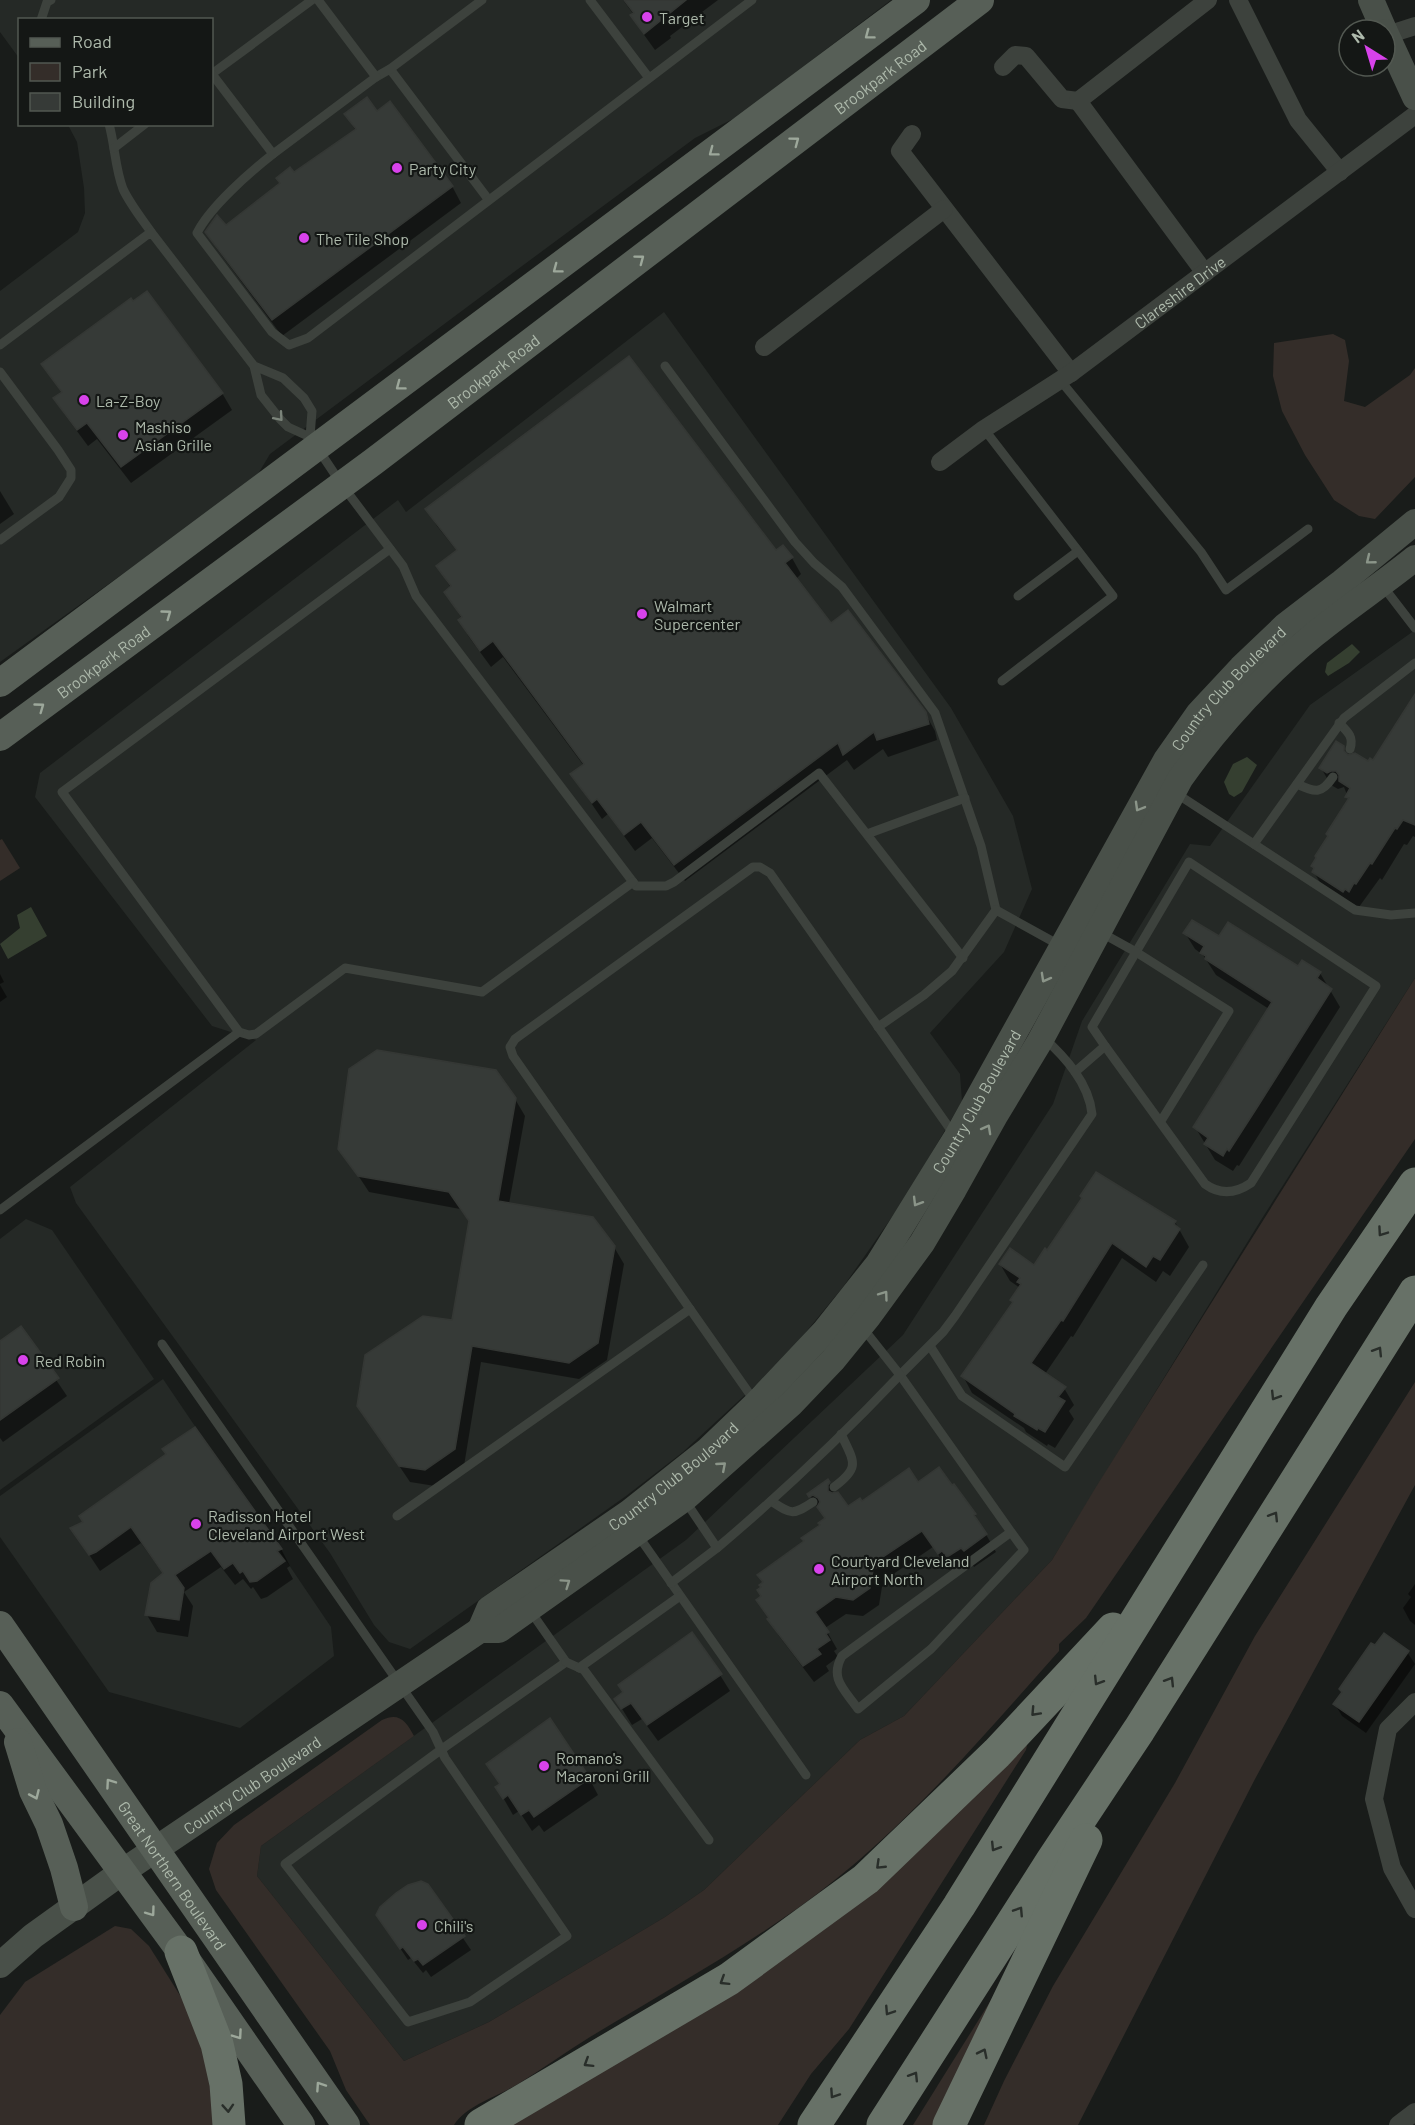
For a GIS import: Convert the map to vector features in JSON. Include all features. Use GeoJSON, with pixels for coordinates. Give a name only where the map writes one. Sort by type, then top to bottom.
{"type":"FeatureCollection","features":[{"type":"Feature","properties":{"kind":"highway"},"geometry":{"type":"LineString","coordinates":[[814,2125],[959,1906],[1331,1307],[1415,1184]]}},
{"type":"Feature","properties":{"kind":"highway"},"geometry":{"type":"LineString","coordinates":[[883,2125],[1139,1730],[1415,1292]]}},
{"type":"Feature","properties":{"kind":"highway"},"geometry":{"type":"LineString","coordinates":[[481,2125],[729,1979],[866,1879],[997,1753],[1162,1578]]}},
{"type":"Feature","properties":{"kind":"highway"},"geometry":{"type":"LineString","coordinates":[[949,2125],[1139,1730]]}},
{"type":"Feature","properties":{"kind":"highway"},"geometry":{"type":"LineString","coordinates":[[181,1952],[217,2043],[226,2084],[229,2125]]}},
{"type":"Feature","properties":{"kind":"main road"},"geometry":{"type":"LineString","coordinates":[[0,683],[314,442],[916,0]]}},
{"type":"Feature","properties":{"kind":"main road","name":"Brookpark Road"},"geometry":{"type":"LineString","coordinates":[[0,737],[342,485],[980,0]]}},
{"type":"Feature","properties":{"kind":"main road","name":"Great Northern Boulevard"},"geometry":{"type":"LineString","coordinates":[[0,1625],[346,2125]]}},
{"type":"Feature","properties":{"kind":"main road"},"geometry":{"type":"LineString","coordinates":[[5,1712],[181,1952],[301,2125]]}},
{"type":"Feature","properties":{"kind":"main road"},"geometry":{"type":"LineString","coordinates":[[5,1712],[33,1791],[49,1824],[74,1907]]}},
{"type":"Feature","properties":{"kind":"street"},"geometry":{"type":"LineString","coordinates":[[1003,67],[1015,55],[1026,56],[1062,99],[1078,101],[1208,0]]}},
{"type":"Feature","properties":{"kind":"street"},"geometry":{"type":"LineString","coordinates":[[1238,0],[1298,120],[1340,172]]}},
{"type":"Feature","properties":{"kind":"street"},"geometry":{"type":"LineString","coordinates":[[1371,0],[1379,18]]}},
{"type":"Feature","properties":{"kind":"street"},"geometry":{"type":"LineString","coordinates":[[1397,30],[1415,26]]}},
{"type":"Feature","properties":{"kind":"street"},"geometry":{"type":"LineString","coordinates":[[1397,58],[1415,97]]}},
{"type":"Feature","properties":{"kind":"street"},"geometry":{"type":"LineString","coordinates":[[1078,101],[1205,273]]}},
{"type":"Feature","properties":{"kind":"street","name":"Clareshire Drive"},"geometry":{"type":"LineString","coordinates":[[940,462],[984,429],[1066,376],[1415,115]]}},
{"type":"Feature","properties":{"kind":"street"},"geometry":{"type":"LineString","coordinates":[[912,134],[900,151],[1066,376]]}},
{"type":"Feature","properties":{"kind":"street"},"geometry":{"type":"LineString","coordinates":[[764,347],[944,209]]}},
{"type":"Feature","properties":{"kind":"street","name":"Country Club Boulevard"},"geometry":{"type":"LineString","coordinates":[[1164,785],[1166,760],[1199,713],[1241,668],[1286,625],[1415,522]]}},
{"type":"Feature","properties":{"kind":"street","name":"Country Club Boulevard"},"geometry":{"type":"LineString","coordinates":[[480,1630],[499,1630],[637,1534],[677,1490],[708,1450],[756,1404],[824,1332],[878,1264],[1073,953],[1164,785],[1254,689],[1316,633],[1415,558]]}},
{"type":"Feature","properties":{"kind":"street","name":"Country Club Boulevard"},"geometry":{"type":"LineString","coordinates":[[0,1965],[33,1936],[122,1872],[480,1630],[489,1609],[630,1512],[677,1490],[791,1404],[833,1360],[861,1326],[922,1243],[1042,1036],[1073,953]]}},
{"type":"Feature","properties":{"kind":"street"},"geometry":{"type":"LineString","coordinates":[[1415,1702],[1388,1729],[1374,1799],[1392,1868],[1415,1909]]}},
{"type":"Feature","properties":{"kind":"street"},"geometry":{"type":"LineString","coordinates":[[1398,2125],[1415,2112]]}},
{"type":"Feature","properties":{"kind":"lane"},"geometry":{"type":"LineString","coordinates":[[43,18],[47,2],[51,0]]}},
{"type":"Feature","properties":{"kind":"lane"},"geometry":{"type":"LineString","coordinates":[[213,73],[312,0]]}},
{"type":"Feature","properties":{"kind":"lane"},"geometry":{"type":"LineString","coordinates":[[318,0],[376,77]]}},
{"type":"Feature","properties":{"kind":"lane"},"geometry":{"type":"LineString","coordinates":[[482,0],[273,154],[214,210],[197,233],[272,332],[289,345],[308,338],[752,0]]}},
{"type":"Feature","properties":{"kind":"lane"},"geometry":{"type":"LineString","coordinates":[[590,0],[649,78]]}},
{"type":"Feature","properties":{"kind":"lane"},"geometry":{"type":"LineString","coordinates":[[390,69],[488,199]]}},
{"type":"Feature","properties":{"kind":"lane"},"geometry":{"type":"LineString","coordinates":[[213,75],[273,154]]}},
{"type":"Feature","properties":{"kind":"lane"},"geometry":{"type":"LineString","coordinates":[[109,126],[123,190],[152,232],[254,366],[261,395],[288,427],[314,442],[342,485],[403,566],[417,596],[636,886],[652,888],[674,882],[819,772],[963,958]]}},
{"type":"Feature","properties":{"kind":"lane"},"geometry":{"type":"LineString","coordinates":[[114,148],[142,126]]}},
{"type":"Feature","properties":{"kind":"lane"},"geometry":{"type":"LineString","coordinates":[[0,345],[152,232]]}},
{"type":"Feature","properties":{"kind":"lane"},"geometry":{"type":"LineString","coordinates":[[254,366],[283,378],[304,398],[312,411],[314,442]]}},
{"type":"Feature","properties":{"kind":"lane"},"geometry":{"type":"LineString","coordinates":[[665,366],[795,542],[842,587],[935,713],[981,846],[996,910],[1073,953]]}},
{"type":"Feature","properties":{"kind":"lane"},"geometry":{"type":"LineString","coordinates":[[0,372],[58,450],[71,470],[71,478],[59,497],[0,540]]}},
{"type":"Feature","properties":{"kind":"lane"},"geometry":{"type":"LineString","coordinates":[[1066,376],[1201,552],[1226,590],[1308,529]]}},
{"type":"Feature","properties":{"kind":"lane"},"geometry":{"type":"LineString","coordinates":[[984,429],[1113,596],[1002,681]]}},
{"type":"Feature","properties":{"kind":"lane"},"geometry":{"type":"LineString","coordinates":[[390,549],[62,792],[239,1032],[249,1035],[256,1034],[345,968],[482,992],[633,882]]}},
{"type":"Feature","properties":{"kind":"lane"},"geometry":{"type":"LineString","coordinates":[[1018,596],[1078,551]]}},
{"type":"Feature","properties":{"kind":"lane"},"geometry":{"type":"LineString","coordinates":[[1380,583],[1415,628]]}},
{"type":"Feature","properties":{"kind":"lane"},"geometry":{"type":"LineString","coordinates":[[1254,844],[1344,718],[1415,663]]}},
{"type":"Feature","properties":{"kind":"lane"},"geometry":{"type":"LineString","coordinates":[[1340,723],[1351,737],[1350,749]]}},
{"type":"Feature","properties":{"kind":"lane"},"geometry":{"type":"LineString","coordinates":[[1297,784],[1310,791],[1316,791],[1328,785],[1333,777]]}},
{"type":"Feature","properties":{"kind":"lane"},"geometry":{"type":"LineString","coordinates":[[1164,785],[1355,910],[1391,915],[1415,914]]}},
{"type":"Feature","properties":{"kind":"lane"},"geometry":{"type":"LineString","coordinates":[[867,834],[965,798]]}},
{"type":"Feature","properties":{"kind":"lane"},"geometry":{"type":"LineString","coordinates":[[1189,862],[1376,986],[1251,1183],[1244,1188],[1223,1193],[1205,1184],[1092,1027],[1136,952],[1189,862]]}},
{"type":"Feature","properties":{"kind":"lane"},"geometry":{"type":"LineString","coordinates":[[756,1404],[513,1056],[510,1047],[515,1039],[753,867],[760,867],[770,873],[956,1138]]}},
{"type":"Feature","properties":{"kind":"lane"},"geometry":{"type":"LineString","coordinates":[[878,1027],[952,971],[996,910]]}},
{"type":"Feature","properties":{"kind":"lane"},"geometry":{"type":"LineString","coordinates":[[1088,926],[1136,952],[1229,1011],[1161,1121]]}},
{"type":"Feature","properties":{"kind":"lane"},"geometry":{"type":"LineString","coordinates":[[0,1210],[239,1032]]}},
{"type":"Feature","properties":{"kind":"lane"},"geometry":{"type":"LineString","coordinates":[[671,1583],[717,1548],[771,1501],[930,1346],[956,1316],[1092,1114],[1091,1104],[1075,1072],[1065,1057],[1042,1036]]}},
{"type":"Feature","properties":{"kind":"lane"},"geometry":{"type":"LineString","coordinates":[[1075,1072],[1106,1046]]}},
{"type":"Feature","properties":{"kind":"lane"},"geometry":{"type":"LineString","coordinates":[[930,1346],[962,1396],[1065,1467],[1203,1265]]}},
{"type":"Feature","properties":{"kind":"lane"},"geometry":{"type":"LineString","coordinates":[[397,1516],[690,1309]]}},
{"type":"Feature","properties":{"kind":"lane"},"geometry":{"type":"LineString","coordinates":[[861,1326],[900,1375],[1024,1550],[931,1649],[858,1709],[837,1679],[835,1670],[842,1656],[1011,1532]]}},
{"type":"Feature","properties":{"kind":"lane"},"geometry":{"type":"LineString","coordinates":[[162,1344],[433,1732],[442,1749],[445,1758],[567,1936],[470,2002],[408,2022],[285,1864],[442,1749],[566,1662]]}},
{"type":"Feature","properties":{"kind":"lane"},"geometry":{"type":"LineString","coordinates":[[834,1487],[851,1473],[853,1466],[841,1434]]}},
{"type":"Feature","properties":{"kind":"lane"},"geometry":{"type":"LineString","coordinates":[[677,1490],[717,1548]]}},
{"type":"Feature","properties":{"kind":"lane"},"geometry":{"type":"LineString","coordinates":[[771,1501],[792,1513],[798,1512],[813,1502]]}},
{"type":"Feature","properties":{"kind":"lane"},"geometry":{"type":"LineString","coordinates":[[637,1534],[806,1775]]}},
{"type":"Feature","properties":{"kind":"lane"},"geometry":{"type":"LineString","coordinates":[[579,1668],[680,1596]]}},
{"type":"Feature","properties":{"kind":"lane"},"geometry":{"type":"LineString","coordinates":[[529,1609],[566,1662],[584,1670],[709,1840]]}},
{"type":"Feature","properties":{"kind":"shaded area"},"geometry":{"type":"Polygon","coordinates":[[[0,0],[891,0],[737,117],[695,138],[514,272],[270,454],[255,479],[0,662],[0,291],[78,232],[85,213],[84,188],[77,142],[69,126],[213,126],[213,18],[18,18],[18,57],[0,32],[0,0]]]}},
{"type":"Feature","properties":{"kind":"shaded area"},"geometry":{"type":"Polygon","coordinates":[[[664,312],[951,708],[1013,816],[1032,889],[1004,952],[930,1033],[960,1074],[962,1101],[906,1197],[843,1287],[783,1360],[683,1452],[626,1496],[410,1649],[389,1642],[374,1625],[330,1553],[76,1203],[70,1187],[256,1040],[212,1026],[35,797],[40,773],[398,500],[406,512],[664,312]]]}},
{"type":"Feature","properties":{"kind":"shaded area"},"geometry":{"type":"Polygon","coordinates":[[[1415,630],[1415,978],[1261,1220],[1052,1560],[904,1716],[860,1740],[704,1890],[665,1917],[489,2022],[404,2061],[257,1876],[261,1846],[686,1540],[903,1335],[1053,1104],[1082,1021],[1190,844],[1210,846],[1310,705],[1415,630]]]}},
{"type":"Feature","properties":{"kind":"shaded area"},"geometry":{"type":"Polygon","coordinates":[[[1352,644],[1360,652],[1349,663],[1328,676],[1325,672],[1327,663],[1352,644]]]}},
{"type":"Feature","properties":{"kind":"shaded area"},"geometry":{"type":"Polygon","coordinates":[[[1247,757],[1257,765],[1242,792],[1234,797],[1229,794],[1224,782],[1233,764],[1247,757]]]}},
{"type":"Feature","properties":{"kind":"shaded area"},"geometry":{"type":"Polygon","coordinates":[[[31,907],[47,936],[8,959],[0,944],[20,928],[17,915],[31,907]]]}},
{"type":"Feature","properties":{"kind":"shaded area"},"geometry":{"type":"Polygon","coordinates":[[[26,1219],[52,1230],[154,1379],[0,1490],[0,1239],[26,1219]]]}},
{"type":"Feature","properties":{"kind":"shaded area"},"geometry":{"type":"Polygon","coordinates":[[[163,1379],[331,1627],[334,1656],[240,1728],[109,1692],[0,1537],[0,1496],[163,1379]]]}},
{"type":"Feature","properties":{"kind":"green space"},"geometry":{"type":"Polygon","coordinates":[[[1333,334],[1345,340],[1349,361],[1344,401],[1365,407],[1410,375],[1415,368],[1415,477],[1375,519],[1359,516],[1334,500],[1305,455],[1282,411],[1273,376],[1274,343],[1333,334]]]}},
{"type":"Feature","properties":{"kind":"green space"},"geometry":{"type":"Polygon","coordinates":[[[2,839],[20,868],[0,881],[0,840],[2,839]]]}},
{"type":"Feature","properties":{"kind":"green space"},"geometry":{"type":"Polygon","coordinates":[[[1415,978],[1415,1139],[1086,1618],[1059,1644],[1059,1651],[967,1754],[870,1850],[798,1908],[518,2084],[474,2107],[454,2125],[370,2125],[346,2090],[330,2051],[216,1890],[209,1869],[217,1843],[234,1825],[382,1720],[393,1717],[405,1722],[414,1736],[261,1846],[257,1876],[404,2061],[489,2022],[665,1917],[704,1890],[860,1740],[904,1716],[1052,1560],[1415,978]]]}},
{"type":"Feature","properties":{"kind":"green space"},"geometry":{"type":"Polygon","coordinates":[[[1415,1382],[1415,1485],[1255,1779],[1078,2125],[984,2125],[1053,1986],[1175,1783],[1255,1636],[1415,1382]]]}},
{"type":"Feature","properties":{"kind":"green space"},"geometry":{"type":"Polygon","coordinates":[[[1030,1732],[1026,1750],[849,2029],[811,2074],[778,2125],[501,2125],[646,2041],[1030,1732]]]}},
{"type":"Feature","properties":{"kind":"green space"},"geometry":{"type":"Polygon","coordinates":[[[115,1926],[131,1929],[149,1946],[198,2024],[223,2125],[0,2125],[0,2015],[25,1982],[115,1926]]]}},
{"type":"Feature","properties":{"kind":"green space"},"geometry":{"type":"Polygon","coordinates":[[[1006,1976],[936,2125],[913,2125],[1006,1976]]]}},
{"type":"Feature","properties":{"kind":"building","name":"Target"},"geometry":{"type":"Polygon","coordinates":[[[624,0],[686,0],[644,34],[630,15],[634,13],[624,0]]]}},
{"type":"Feature","properties":{"kind":"building"},"geometry":{"type":"Polygon","coordinates":[[[367,97],[377,111],[390,101],[453,186],[272,320],[205,232],[217,215],[226,225],[280,183],[276,178],[290,167],[294,172],[356,129],[344,114],[367,97]]]}},
{"type":"Feature","properties":{"kind":"building"},"geometry":{"type":"Polygon","coordinates":[[[147,291],[223,393],[121,467],[87,423],[77,430],[53,398],[62,392],[41,364],[131,298],[133,301],[147,291]]]}},
{"type":"Feature","properties":{"kind":"building","name":"Walmart Supercenter"},"geometry":{"type":"Polygon","coordinates":[[[629,356],[776,550],[783,545],[793,557],[785,563],[831,623],[848,610],[926,712],[929,724],[877,740],[874,732],[843,755],[838,743],[674,865],[641,822],[624,835],[597,799],[592,803],[570,774],[584,764],[493,641],[480,651],[458,620],[462,617],[444,592],[451,586],[436,566],[457,550],[425,509],[629,356]]]}},
{"type":"Feature","properties":{"kind":"building"},"geometry":{"type":"Polygon","coordinates":[[[1415,694],[1415,825],[1403,820],[1356,884],[1354,883],[1349,892],[1345,889],[1343,892],[1312,872],[1314,868],[1311,866],[1328,836],[1326,834],[1349,798],[1345,797],[1350,788],[1339,781],[1336,771],[1327,773],[1319,768],[1336,741],[1344,746],[1344,751],[1348,755],[1355,753],[1368,761],[1370,758],[1373,760],[1415,694]]]}},
{"type":"Feature","properties":{"kind":"building"},"geometry":{"type":"Polygon","coordinates":[[[1192,920],[1219,936],[1228,922],[1298,966],[1302,960],[1321,972],[1317,978],[1332,989],[1229,1151],[1227,1149],[1223,1156],[1204,1144],[1208,1138],[1193,1127],[1272,1002],[1205,959],[1206,956],[1200,953],[1204,946],[1183,933],[1192,920]]]}},
{"type":"Feature","properties":{"kind":"building"},"geometry":{"type":"Polygon","coordinates":[[[377,1050],[496,1070],[516,1098],[498,1201],[593,1217],[615,1246],[598,1343],[569,1363],[472,1346],[455,1449],[425,1470],[399,1466],[357,1406],[365,1355],[423,1316],[452,1320],[469,1221],[449,1192],[358,1176],[338,1149],[349,1069],[377,1050]]]}},
{"type":"Feature","properties":{"kind":"building"},"geometry":{"type":"Polygon","coordinates":[[[1096,1172],[1176,1221],[1174,1224],[1180,1229],[1160,1260],[1153,1256],[1146,1267],[1112,1243],[1063,1321],[1061,1320],[1031,1363],[1066,1387],[1058,1397],[1065,1401],[1045,1432],[1038,1428],[1037,1430],[1014,1416],[1015,1414],[961,1376],[1013,1302],[1010,1300],[1021,1284],[1017,1282],[1020,1278],[999,1264],[1010,1248],[1034,1265],[1045,1248],[1047,1250],[1082,1198],[1080,1196],[1096,1172]]]}},
{"type":"Feature","properties":{"kind":"building","name":"Red Robin"},"geometry":{"type":"Polygon","coordinates":[[[21,1326],[59,1378],[0,1420],[0,1341],[21,1326]]]}},
{"type":"Feature","properties":{"kind":"building","name":"Radisson Hotel Cleveland Airport West"},"geometry":{"type":"Polygon","coordinates":[[[195,1427],[282,1549],[277,1551],[285,1561],[257,1581],[250,1582],[243,1571],[240,1573],[233,1563],[224,1569],[211,1551],[175,1575],[184,1588],[179,1620],[145,1615],[151,1583],[163,1573],[131,1527],[89,1555],[70,1528],[83,1522],[79,1516],[166,1454],[162,1449],[195,1427]]]}},
{"type":"Feature","properties":{"kind":"building","name":"Courtyard Cleveland Airport North"},"geometry":{"type":"Polygon","coordinates":[[[939,1467],[976,1514],[974,1515],[987,1534],[964,1551],[961,1548],[947,1557],[942,1551],[938,1554],[922,1531],[877,1561],[880,1565],[873,1570],[870,1588],[853,1600],[836,1597],[815,1612],[829,1632],[826,1634],[830,1640],[817,1649],[821,1654],[803,1666],[767,1619],[769,1618],[756,1600],[761,1596],[757,1590],[763,1582],[757,1575],[804,1541],[801,1538],[820,1525],[818,1523],[825,1518],[817,1507],[820,1502],[818,1498],[813,1495],[809,1497],[807,1494],[828,1479],[830,1482],[828,1491],[838,1492],[848,1506],[860,1498],[862,1501],[909,1468],[918,1482],[939,1467]]]}},
{"type":"Feature","properties":{"kind":"building"},"geometry":{"type":"Polygon","coordinates":[[[692,1632],[722,1674],[647,1725],[631,1703],[621,1709],[614,1699],[623,1692],[618,1685],[692,1632]]]}},
{"type":"Feature","properties":{"kind":"building"},"geometry":{"type":"Polygon","coordinates":[[[1384,1633],[1409,1651],[1359,1722],[1333,1704],[1342,1692],[1339,1689],[1371,1643],[1375,1645],[1384,1633]]]}},
{"type":"Feature","properties":{"kind":"building"},"geometry":{"type":"Polygon","coordinates":[[[550,1718],[590,1778],[534,1817],[529,1810],[521,1815],[508,1795],[503,1799],[495,1787],[500,1784],[486,1764],[550,1718]]]}},
{"type":"Feature","properties":{"kind":"building"},"geometry":{"type":"Polygon","coordinates":[[[421,1881],[428,1884],[465,1936],[423,1965],[418,1959],[414,1961],[403,1947],[400,1949],[376,1915],[380,1907],[396,1893],[408,1885],[421,1881]]]}},
{"type":"Feature","properties":{"kind":"place","name":"Target"},"geometry":{"type":"Point","coordinates":[647,17]}},
{"type":"Feature","properties":{"kind":"place","name":"Party City"},"geometry":{"type":"Point","coordinates":[397,168]}},
{"type":"Feature","properties":{"kind":"place","name":"The Tile Shop"},"geometry":{"type":"Point","coordinates":[304,238]}},
{"type":"Feature","properties":{"kind":"place","name":"La-Z-Boy"},"geometry":{"type":"Point","coordinates":[84,400]}},
{"type":"Feature","properties":{"kind":"place","name":"Mashiso Asian Grille"},"geometry":{"type":"Point","coordinates":[123,435]}},
{"type":"Feature","properties":{"kind":"place","name":"Walmart Supercenter"},"geometry":{"type":"Point","coordinates":[642,614]}},
{"type":"Feature","properties":{"kind":"place","name":"Red Robin"},"geometry":{"type":"Point","coordinates":[23,1360]}},
{"type":"Feature","properties":{"kind":"place","name":"Radisson Hotel Cleveland Airport West"},"geometry":{"type":"Point","coordinates":[196,1524]}},
{"type":"Feature","properties":{"kind":"place","name":"Courtyard Cleveland Airport North"},"geometry":{"type":"Point","coordinates":[819,1569]}},
{"type":"Feature","properties":{"kind":"place","name":"Romano's Macaroni Grill"},"geometry":{"type":"Point","coordinates":[544,1766]}},
{"type":"Feature","properties":{"kind":"place","name":"Chili's"},"geometry":{"type":"Point","coordinates":[422,1925]}}]}
